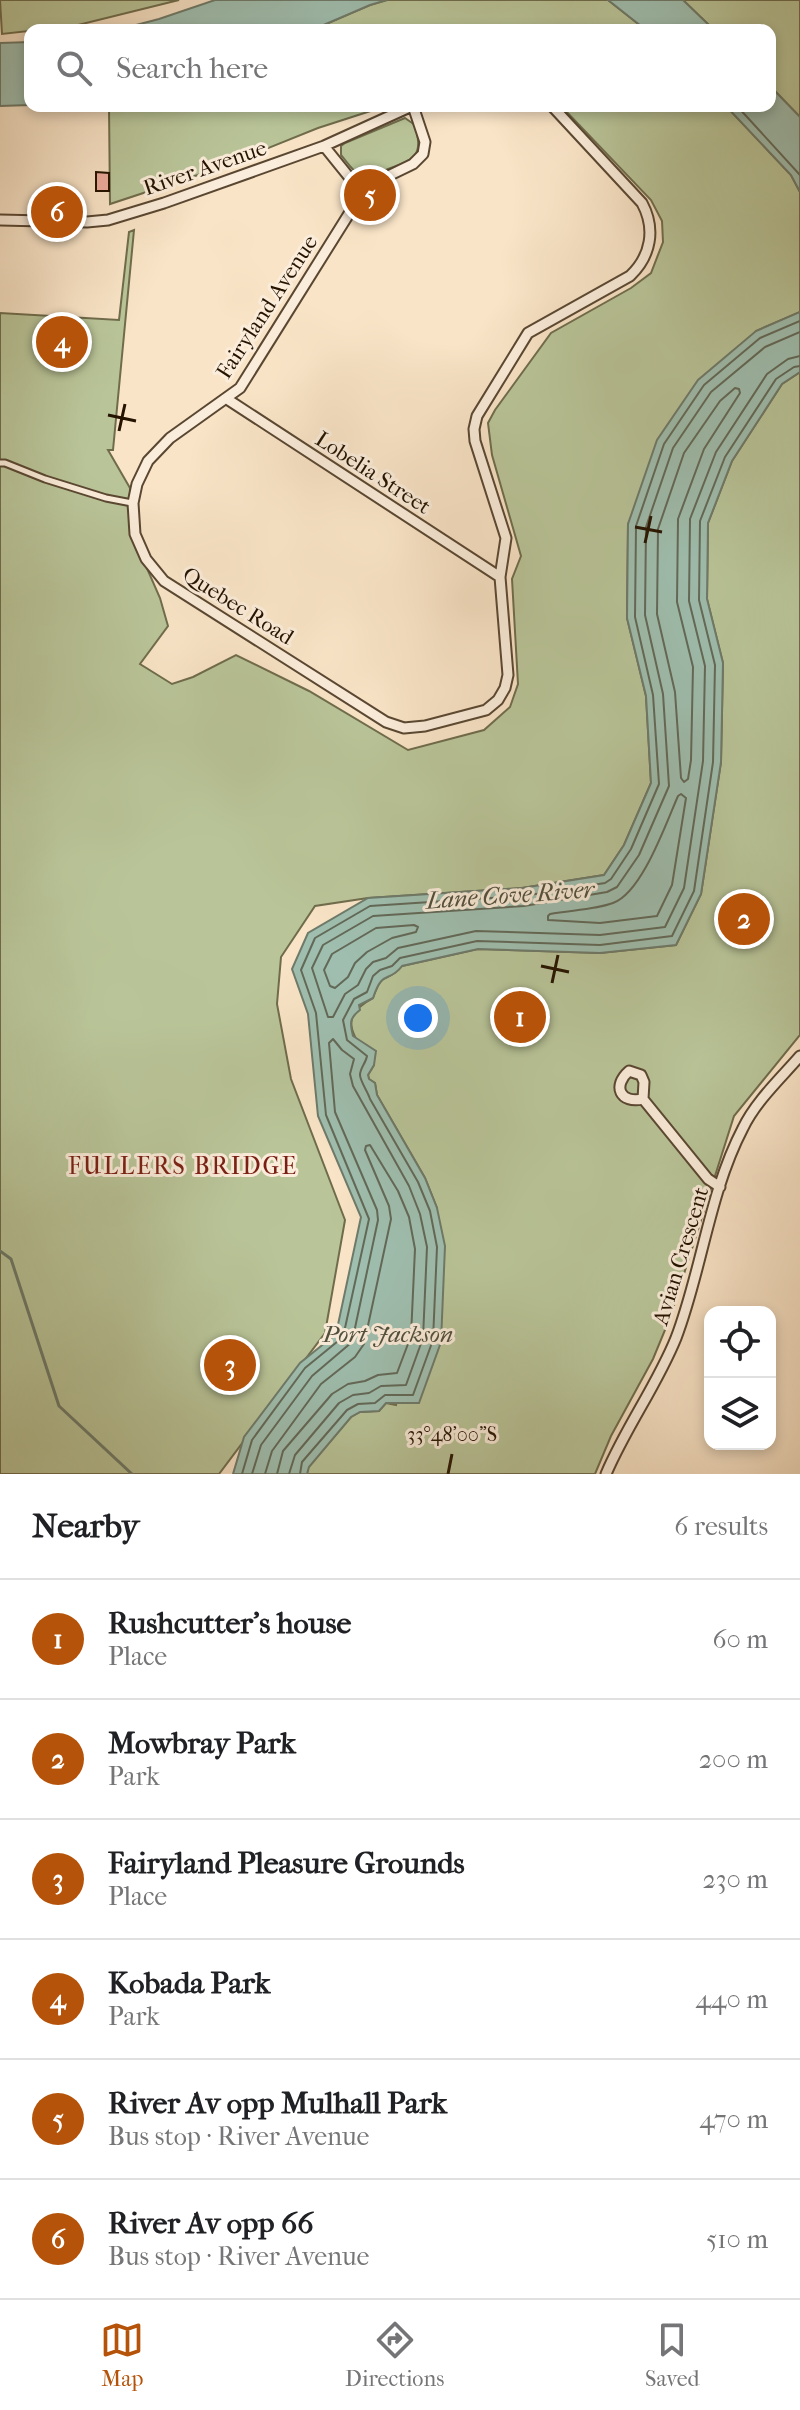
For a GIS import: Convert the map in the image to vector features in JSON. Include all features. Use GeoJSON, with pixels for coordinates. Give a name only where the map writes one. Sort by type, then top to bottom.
{"type":"FeatureCollection","features":[{"type":"Feature","properties":{"kind":"street","name":"River Avenue"},"geometry":{"type":"LineString","coordinates":[[0,220],[108,220],[324,146],[400,112]]}},
{"type":"Feature","properties":{"kind":"street","name":"River Avenue"},"geometry":{"type":"LineString","coordinates":[[362,193],[413,164],[423,154],[425,142],[415,112]]}},
{"type":"Feature","properties":{"kind":"street"},"geometry":{"type":"LineString","coordinates":[[500,577],[506,538],[475,441],[477,416],[528,333],[630,276],[645,256],[650,239],[649,220],[642,203],[558,112]]}},
{"type":"Feature","properties":{"kind":"street"},"geometry":{"type":"LineString","coordinates":[[324,146],[362,193]]}},
{"type":"Feature","properties":{"kind":"street","name":"Fairyland Avenue"},"geometry":{"type":"LineString","coordinates":[[133,503],[137,484],[148,461],[170,438],[240,388],[362,193]]}},
{"type":"Feature","properties":{"kind":"street","name":"Lobelia Street"},"geometry":{"type":"LineString","coordinates":[[227,399],[500,577]]}},
{"type":"Feature","properties":{"kind":"street","name":"Quebec Road"},"geometry":{"type":"LineString","coordinates":[[133,503],[135,534],[146,559],[164,581],[386,722],[404,728],[425,726],[486,710],[503,694],[508,675],[500,577]]}},
{"type":"Feature","properties":{"kind":"street","name":"Avian Crescent"},"geometry":{"type":"LineString","coordinates":[[606,1474],[676,1337],[720,1187],[745,1124],[800,1056]]}},
{"type":"Feature","properties":{"kind":"street"},"geometry":{"type":"LineString","coordinates":[[643,1099],[708,1179],[720,1187]]}},
{"type":"Feature","properties":{"kind":"lane"},"geometry":{"type":"LineString","coordinates":[[0,463],[106,498],[133,503]]}},
{"type":"Feature","properties":{"kind":"shaded area"},"geometry":{"type":"Polygon","coordinates":[[[0,0],[179,0],[82,24],[24,24],[24,32],[2,34],[0,0]]]}},
{"type":"Feature","properties":{"kind":"shaded area"},"geometry":{"type":"Polygon","coordinates":[[[387,0],[608,0],[638,24],[326,24],[387,0]]]}},
{"type":"Feature","properties":{"kind":"shaded area"},"geometry":{"type":"Polygon","coordinates":[[[683,0],[800,0],[800,117],[776,92],[776,24],[708,24],[683,0]]]}},
{"type":"Feature","properties":{"kind":"shaded area"},"geometry":{"type":"Polygon","coordinates":[[[109,112],[367,112],[318,128],[216,169],[110,204],[109,112]]]}},
{"type":"Feature","properties":{"kind":"shaded area"},"geometry":{"type":"Polygon","coordinates":[[[567,112],[732,112],[791,175],[800,192],[800,312],[756,331],[628,524],[627,618],[646,696],[651,783],[624,845],[604,875],[522,888],[368,898],[315,906],[281,957],[277,1004],[291,1079],[345,1220],[325,1333],[219,1474],[0,1474],[0,313],[119,320],[129,232],[134,230],[113,450],[108,450],[130,488],[129,521],[168,626],[140,664],[172,684],[236,655],[309,691],[408,750],[484,730],[510,707],[518,684],[512,579],[521,556],[492,455],[488,423],[551,333],[631,288],[651,273],[663,242],[662,221],[651,200],[567,112]]]}},
{"type":"Feature","properties":{"kind":"shaded area"},"geometry":{"type":"Polygon","coordinates":[[[405,118],[415,125],[418,135],[418,150],[411,159],[364,176],[341,155],[341,146],[345,143],[405,118]]]}},
{"type":"Feature","properties":{"kind":"shaded area"},"geometry":{"type":"Polygon","coordinates":[[[800,372],[800,1035],[734,1116],[670,1318],[653,1359],[611,1436],[595,1474],[307,1474],[308,1467],[351,1417],[360,1412],[379,1411],[386,1403],[396,1405],[437,1208],[425,1178],[377,1095],[375,1083],[369,1079],[374,1065],[355,1038],[351,1021],[354,1013],[373,998],[383,979],[402,966],[478,949],[600,953],[676,945],[701,894],[721,762],[723,663],[707,599],[708,523],[732,461],[782,384],[800,372]]]}},
{"type":"Feature","properties":{"kind":"water"},"geometry":{"type":"Polygon","coordinates":[[[215,0],[387,0],[326,24],[140,24],[215,0]]]}},
{"type":"Feature","properties":{"kind":"water"},"geometry":{"type":"Polygon","coordinates":[[[608,0],[683,0],[708,24],[638,24],[608,0]]]}},
{"type":"Feature","properties":{"kind":"water"},"geometry":{"type":"Polygon","coordinates":[[[24,42],[24,105],[0,106],[0,43],[24,42]]]}},
{"type":"Feature","properties":{"kind":"water"},"geometry":{"type":"Polygon","coordinates":[[[776,92],[800,117],[800,192],[791,175],[732,112],[776,112],[776,92]]]}},
{"type":"Feature","properties":{"kind":"water","name":"Port Jackson"},"geometry":{"type":"Polygon","coordinates":[[[800,312],[800,372],[782,384],[732,461],[708,523],[707,599],[723,663],[721,762],[701,894],[676,945],[600,953],[478,949],[402,966],[383,979],[373,998],[359,1005],[360,1010],[352,1019],[351,1028],[353,1036],[376,1051],[369,1079],[375,1083],[377,1095],[425,1178],[437,1208],[445,1246],[441,1342],[419,1403],[386,1403],[379,1411],[360,1412],[351,1417],[309,1467],[307,1474],[233,1474],[244,1437],[300,1363],[336,1334],[361,1217],[318,1116],[308,1014],[292,969],[308,933],[368,898],[522,888],[604,875],[624,845],[651,783],[646,696],[627,618],[628,524],[657,440],[698,380],[756,331],[800,312]]]}},
{"type":"Feature","properties":{"kind":"building"},"geometry":{"type":"Polygon","coordinates":[[[96,172],[109,173],[109,191],[96,191],[96,172]]]}},
{"type":"Feature","properties":{"kind":"waterway"},"geometry":{"type":"LineString","coordinates":[[0,1251],[11,1259],[59,1406],[132,1474]]}},
{"type":"Feature","properties":{"kind":"place","name":"River Av opp Mulhall Park"},"geometry":{"type":"Point","coordinates":[370,195]}},
{"type":"Feature","properties":{"kind":"place","name":"River Av opp 66"},"geometry":{"type":"Point","coordinates":[57,212]}},
{"type":"Feature","properties":{"kind":"place","name":"Kobada Park"},"geometry":{"type":"Point","coordinates":[62,342]}},
{"type":"Feature","properties":{"kind":"place","name":"Mowbray Park"},"geometry":{"type":"Point","coordinates":[744,919]}},
{"type":"Feature","properties":{"kind":"place","name":"Rushcutter's house"},"geometry":{"type":"Point","coordinates":[520,1017]}},
{"type":"Feature","properties":{"kind":"place","name":"Fairyland Pleasure Grounds"},"geometry":{"type":"Point","coordinates":[230,1365]}},
{"type":"Feature","properties":{"kind":"district","name":"FULLERS BRIDGE"},"geometry":{"type":"Point","coordinates":[183,1166]}},
{"type":"Feature","properties":{"kind":"water label","name":"Lane Cove River"},"geometry":{"type":"Point","coordinates":[510,895]}}]}
